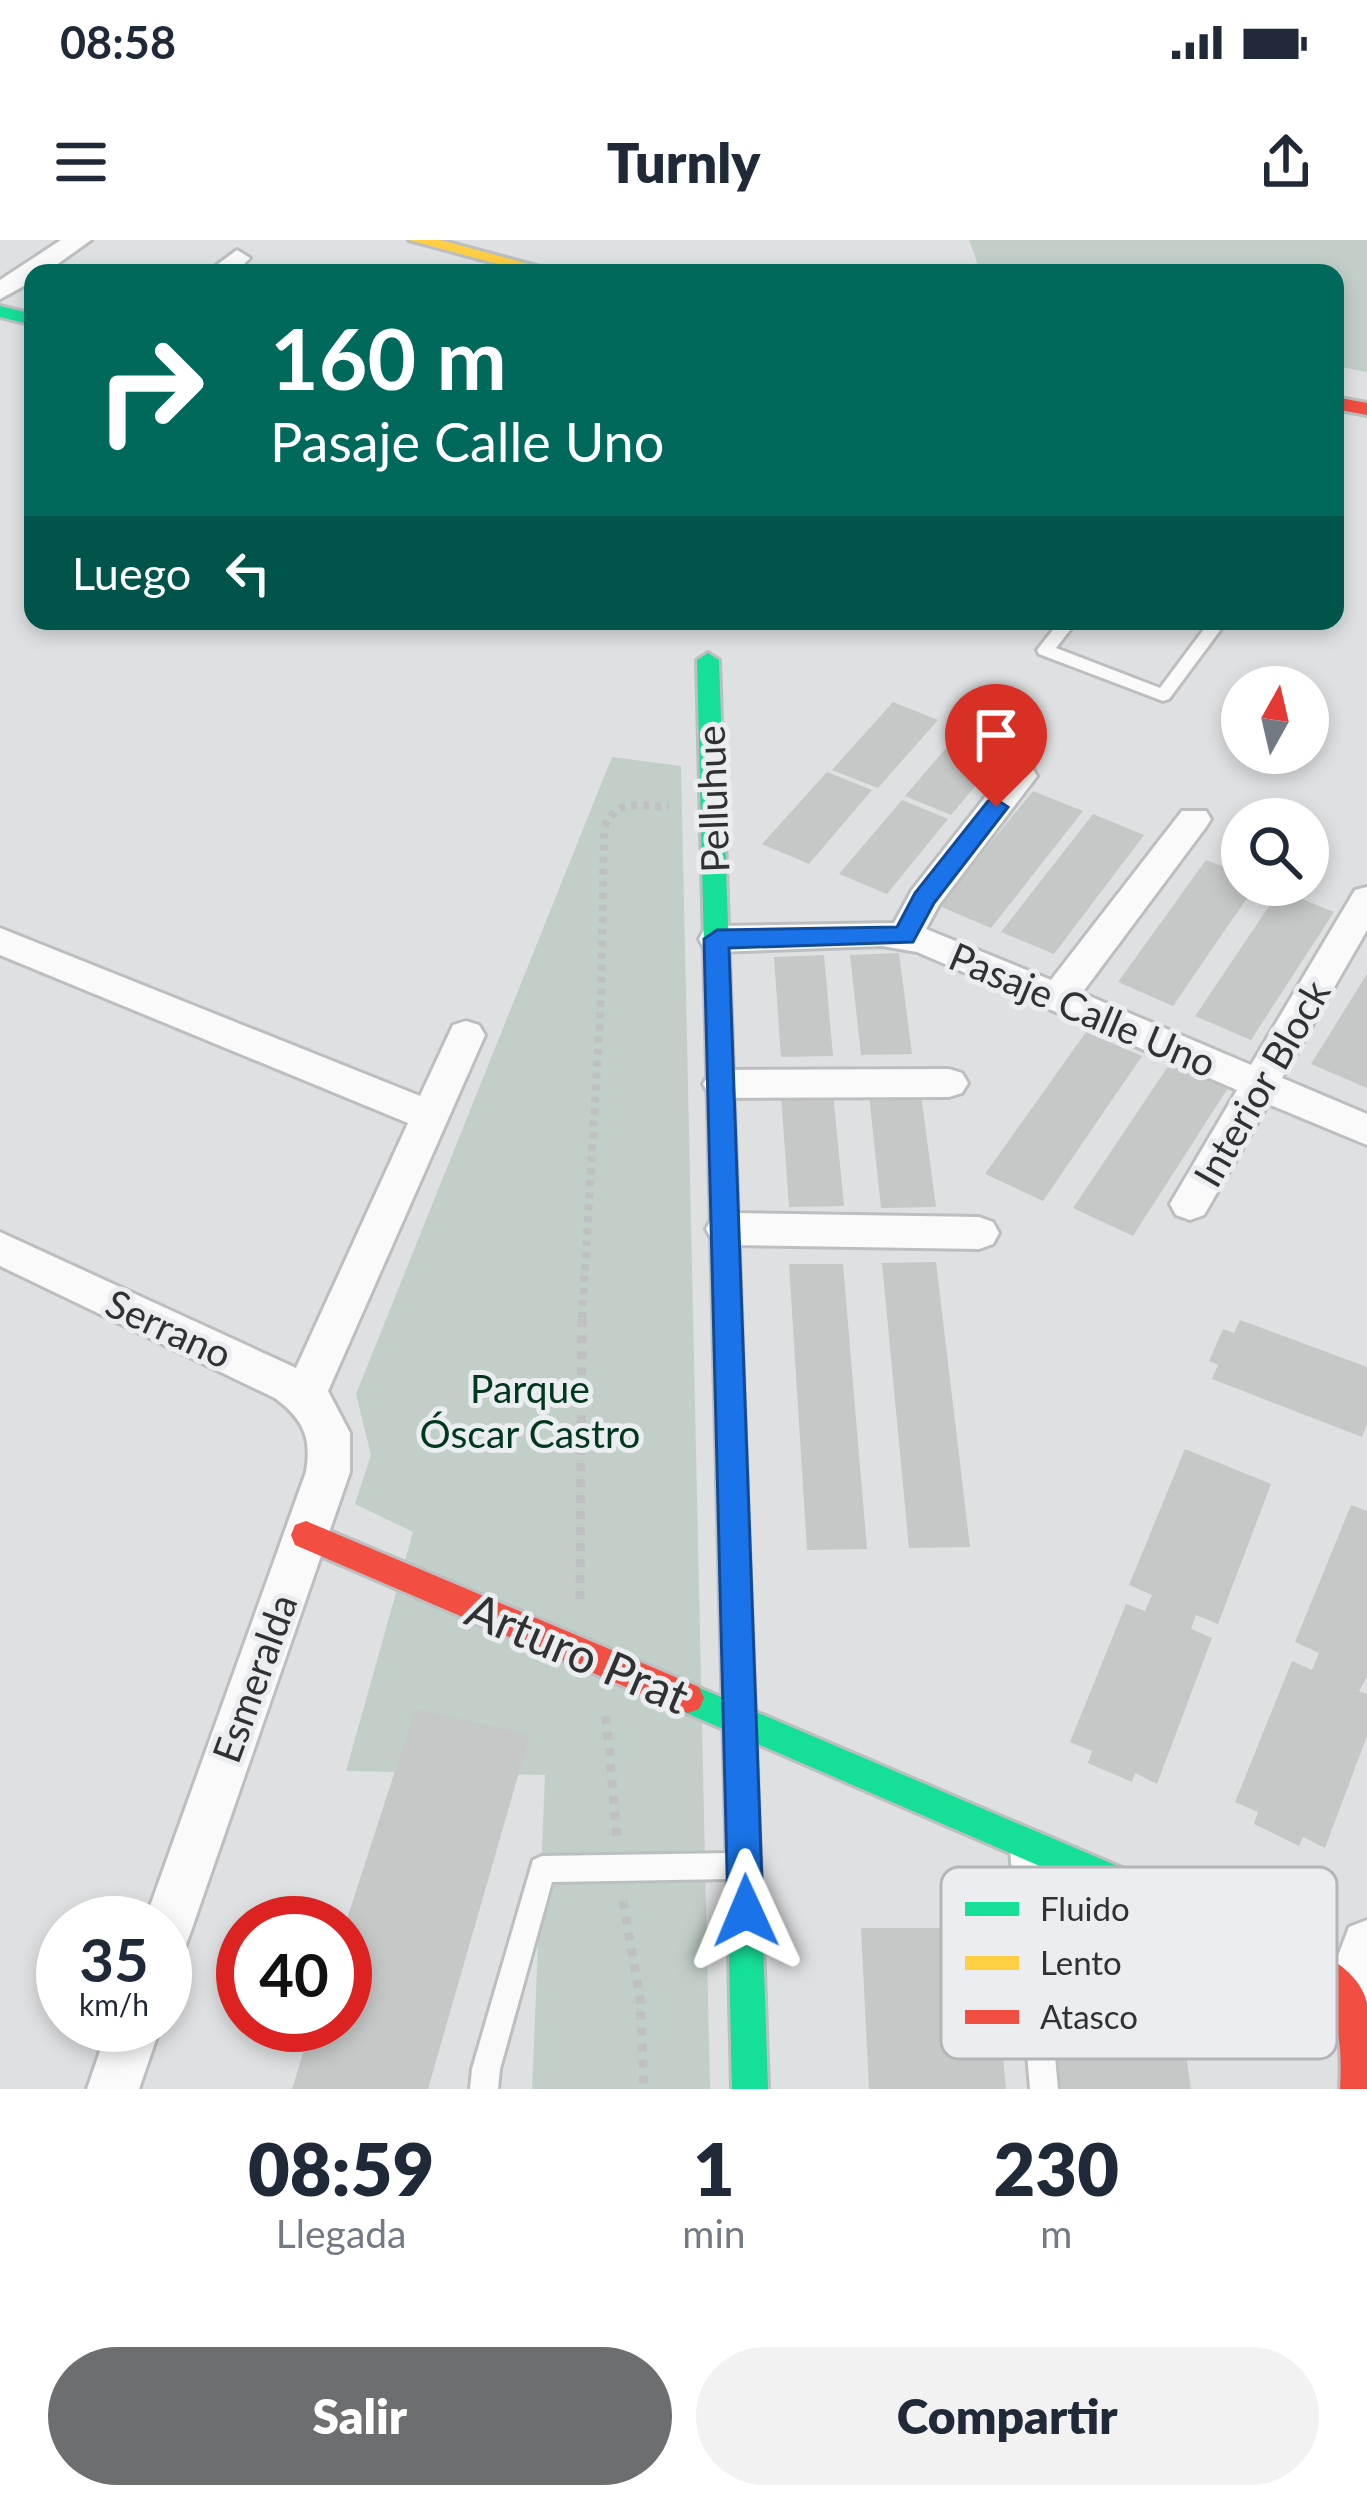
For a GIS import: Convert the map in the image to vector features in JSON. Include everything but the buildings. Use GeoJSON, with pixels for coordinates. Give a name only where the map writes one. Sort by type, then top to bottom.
{"type":"FeatureCollection","features":[{"type":"Feature","properties":{"kind":"street"},"geometry":{"type":"LineString","coordinates":[[41,264],[77,240]]}},
{"type":"Feature","properties":{"kind":"street"},"geometry":{"type":"LineString","coordinates":[[418,240],[516,264]]}},
{"type":"Feature","properties":{"kind":"street","name":"Pelluhue"},"geometry":{"type":"LineString","coordinates":[[708,660],[750,2089]]}},
{"type":"Feature","properties":{"kind":"street"},"geometry":{"type":"LineString","coordinates":[[904,936],[924,899],[1020,776]]}},
{"type":"Feature","properties":{"kind":"street"},"geometry":{"type":"LineString","coordinates":[[1058,998],[1194,819]]}},
{"type":"Feature","properties":{"kind":"street","name":"Interior Block"},"geometry":{"type":"LineString","coordinates":[[1190,1204],[1367,899]]}},
{"type":"Feature","properties":{"kind":"street","name":"Pasaje Calle Uno"},"geometry":{"type":"LineString","coordinates":[[717,939],[904,936],[1367,1130]]}},
{"type":"Feature","properties":{"kind":"street"},"geometry":{"type":"LineString","coordinates":[[0,941],[430,1117]]}},
{"type":"Feature","properties":{"kind":"street"},"geometry":{"type":"LineString","coordinates":[[316,1408],[466,1035]]}},
{"type":"Feature","properties":{"kind":"street"},"geometry":{"type":"LineString","coordinates":[[722,1084],[949,1083]]}},
{"type":"Feature","properties":{"kind":"street"},"geometry":{"type":"LineString","coordinates":[[726,1229],[980,1233]]}},
{"type":"Feature","properties":{"kind":"street","name":"Serrano"},"geometry":{"type":"LineString","coordinates":[[0,1249],[316,1408]]}},
{"type":"Feature","properties":{"kind":"street","name":"Esmeralda"},"geometry":{"type":"LineString","coordinates":[[178,1896],[332,1455],[316,1408]]}},
{"type":"Feature","properties":{"kind":"street","name":"Arturo Prat"},"geometry":{"type":"LineString","coordinates":[[306,1535],[1079,1867]]}},
{"type":"Feature","properties":{"kind":"street"},"geometry":{"type":"LineString","coordinates":[[1358,2089],[1364,2030],[1350,1993],[1367,1945]]}},
{"type":"Feature","properties":{"kind":"street","name":"Arturo Prat"},"geometry":{"type":"LineString","coordinates":[[1337,1984],[1350,1993]]}},
{"type":"Feature","properties":{"kind":"street"},"geometry":{"type":"LineString","coordinates":[[113,2089],[126,2052]]}},
{"type":"Feature","properties":{"kind":"lane"},"geometry":{"type":"LineString","coordinates":[[1062,630],[1045,650],[1163,694],[1213,630]]}},
{"type":"Feature","properties":{"kind":"lane"},"geometry":{"type":"LineString","coordinates":[[1022,1843],[1024,1867]]}},
{"type":"Feature","properties":{"kind":"lane"},"geometry":{"type":"LineString","coordinates":[[484,2089],[542,1869],[745,1866]]}},
{"type":"Feature","properties":{"kind":"lane"},"geometry":{"type":"LineString","coordinates":[[1041,2059],[1044,2089]]}},
{"type":"Feature","properties":{"kind":"path"},"geometry":{"type":"LineString","coordinates":[[644,2089],[640,1998],[619,1868],[610,1727],[580,1654],[579,1372],[602,1000],[604,830],[608,815],[622,805],[712,809]]}},
{"type":"Feature","properties":{"kind":"green space"},"geometry":{"type":"Polygon","coordinates":[[[969,240],[1367,240],[1367,372],[1344,368],[1344,264],[978,264],[969,240]]]}},
{"type":"Feature","properties":{"kind":"green space","name":"Parque Óscar Castro"},"geometry":{"type":"Polygon","coordinates":[[[612,757],[681,766],[710,2089],[532,2089],[545,1775],[346,1771],[413,1532],[355,1504],[371,1455],[356,1394],[612,757]]]}},
{"type":"Feature","properties":{"kind":"traffic: fast"},"geometry":{"type":"LineString","coordinates":[[0,311],[24,318]]}},
{"type":"Feature","properties":{"kind":"traffic: fast"},"geometry":{"type":"LineString","coordinates":[[708,660],[733,1519]]}},
{"type":"Feature","properties":{"kind":"traffic: fast"},"geometry":{"type":"LineString","coordinates":[[688,1698],[1081,1867]]}},
{"type":"Feature","properties":{"kind":"traffic: fast"},"geometry":{"type":"LineString","coordinates":[[745,1911],[750,2089]]}},
{"type":"Feature","properties":{"kind":"traffic: slow"},"geometry":{"type":"LineString","coordinates":[[418,240],[516,264]]}},
{"type":"Feature","properties":{"kind":"traffic: jam"},"geometry":{"type":"LineString","coordinates":[[1344,405],[1367,409]]}},
{"type":"Feature","properties":{"kind":"traffic: jam"},"geometry":{"type":"LineString","coordinates":[[733,1519],[745,1911]]}},
{"type":"Feature","properties":{"kind":"traffic: jam"},"geometry":{"type":"LineString","coordinates":[[306,1535],[688,1698]]}},
{"type":"Feature","properties":{"kind":"traffic: jam"},"geometry":{"type":"LineString","coordinates":[[1337,1988],[1351,2008],[1357,2029],[1358,2089]]}},
{"type":"Feature","properties":{"kind":"route"},"geometry":{"type":"LineString","coordinates":[[746,1911],[717,939],[904,936],[924,899],[996,807]]}}]}
